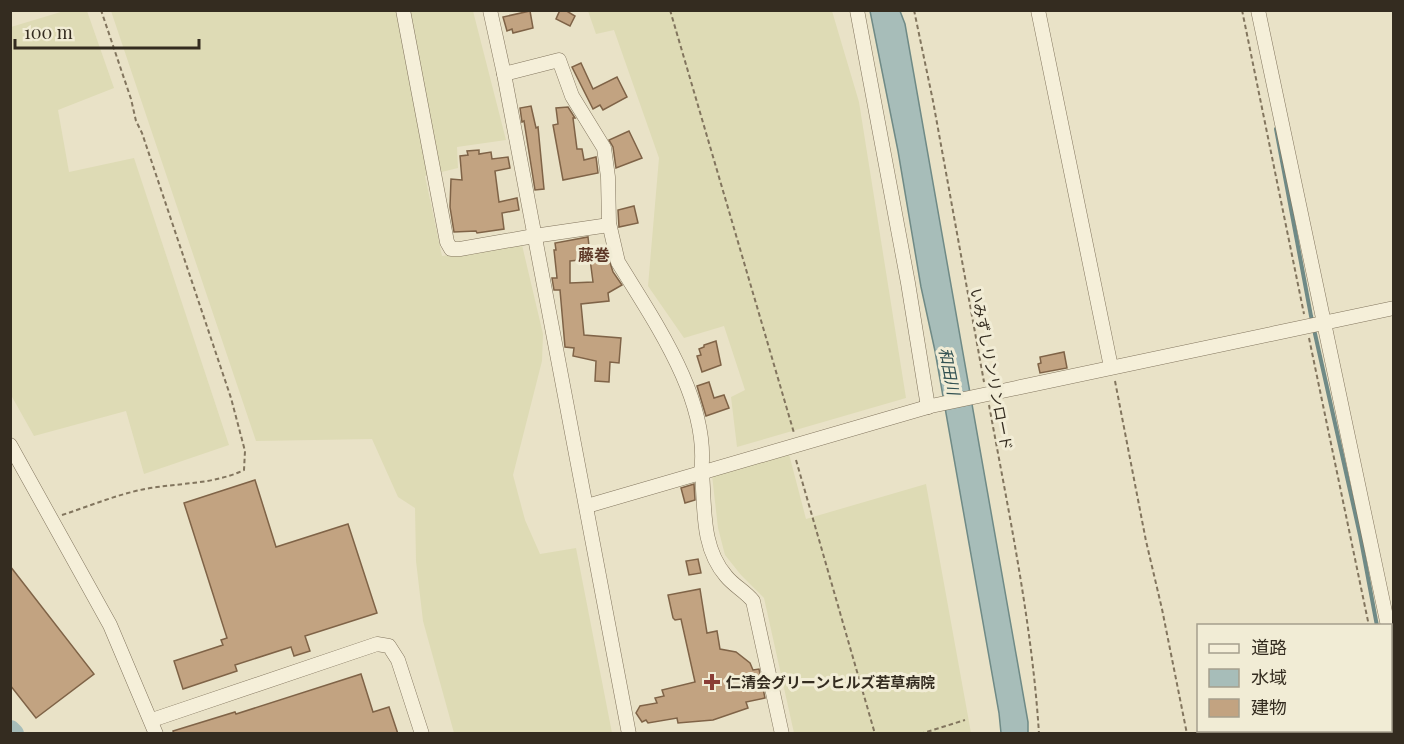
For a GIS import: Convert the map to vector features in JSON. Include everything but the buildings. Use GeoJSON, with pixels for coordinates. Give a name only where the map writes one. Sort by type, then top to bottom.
{"type":"FeatureCollection","features":[{"type":"Feature","properties":{"kind":"street"},"geometry":{"type":"LineString","coordinates":[[404,10],[447,242],[451,249],[609,225]]}},
{"type":"Feature","properties":{"kind":"street"},"geometry":{"type":"LineString","coordinates":[[490,10],[629,734]]}},
{"type":"Feature","properties":{"kind":"street"},"geometry":{"type":"LineString","coordinates":[[857,10],[929,406]]}},
{"type":"Feature","properties":{"kind":"street"},"geometry":{"type":"LineString","coordinates":[[1038,10],[1112,366]]}},
{"type":"Feature","properties":{"kind":"street"},"geometry":{"type":"LineString","coordinates":[[1258,10],[1388,624]]}},
{"type":"Feature","properties":{"kind":"street"},"geometry":{"type":"LineString","coordinates":[[504,74],[559,60],[572,96],[604,148],[608,177],[609,225],[618,262],[672,352],[699,420],[708,542],[715,560],[726,576],[746,592],[753,602],[782,734]]}},
{"type":"Feature","properties":{"kind":"street"},"geometry":{"type":"LineString","coordinates":[[587,506],[929,406],[1394,308]]}},
{"type":"Feature","properties":{"kind":"street"},"geometry":{"type":"LineString","coordinates":[[10,445],[110,625],[156,734]]}},
{"type":"Feature","properties":{"kind":"street"},"geometry":{"type":"LineString","coordinates":[[152,720],[377,644],[389,646],[398,660],[422,734]]}},
{"type":"Feature","properties":{"kind":"path"},"geometry":{"type":"LineString","coordinates":[[51,519],[125,494],[232,475],[244,470],[244,451],[231,399],[136,121],[131,99],[101,10]]}},
{"type":"Feature","properties":{"kind":"path"},"geometry":{"type":"LineString","coordinates":[[670,10],[875,734]]}},
{"type":"Feature","properties":{"kind":"path","name":"いみずしリンリンロード"},"geometry":{"type":"LineString","coordinates":[[914,10],[933,101],[981,395],[1007,501],[1035,672],[1039,734]]}},
{"type":"Feature","properties":{"kind":"path"},"geometry":{"type":"LineString","coordinates":[[1242,10],[1369,624]]}},
{"type":"Feature","properties":{"kind":"path"},"geometry":{"type":"LineString","coordinates":[[1112,366],[1187,734]]}},
{"type":"Feature","properties":{"kind":"path"},"geometry":{"type":"LineString","coordinates":[[921,734],[965,720]]}},
{"type":"Feature","properties":{"kind":"shaded area"},"geometry":{"type":"Polygon","coordinates":[[[396,10],[397,14],[417,10],[473,11],[506,140],[457,147],[458,168],[425,176],[442,256],[522,245],[543,334],[542,361],[513,475],[525,520],[540,554],[576,548],[612,733],[454,733],[423,621],[416,561],[415,508],[398,497],[372,439],[256,441],[111,11],[396,10]]]}},
{"type":"Feature","properties":{"kind":"shaded area"},"geometry":{"type":"Polygon","coordinates":[[[64,11],[87,11],[114,88],[58,110],[69,172],[134,158],[229,445],[144,474],[126,411],[34,436],[11,395],[11,27],[64,11]]]}},
{"type":"Feature","properties":{"kind":"shaded area"},"geometry":{"type":"Polygon","coordinates":[[[588,11],[832,11],[859,102],[906,398],[737,447],[731,397],[745,390],[724,326],[684,338],[648,286],[659,158],[614,30],[596,34],[588,11]]]}},
{"type":"Feature","properties":{"kind":"shaded area"},"geometry":{"type":"Polygon","coordinates":[[[789,454],[806,519],[926,484],[971,733],[794,733],[764,598],[725,555],[718,528],[712,475],[789,454]]]}},
{"type":"Feature","properties":{"kind":"water","name":"和田川"},"geometry":{"type":"Polygon","coordinates":[[[870,11],[900,11],[905,24],[1028,722],[1028,733],[1001,733],[935,351],[870,11]]]}},
{"type":"Feature","properties":{"kind":"waterway"},"geometry":{"type":"LineString","coordinates":[[1276,129],[1311,316],[1360,535],[1377,624]]}},
{"type":"Feature","properties":{"kind":"waterway"},"geometry":{"type":"LineString","coordinates":[[10,731],[13,734]]}},
{"type":"Feature","properties":{"kind":"place","name":"仁清会グリーンヒルズ若草病院"},"geometry":{"type":"Point","coordinates":[712,682]}},
{"type":"Feature","properties":{"kind":"district","name":"藤巻"},"geometry":{"type":"Point","coordinates":[594,254]}}]}
